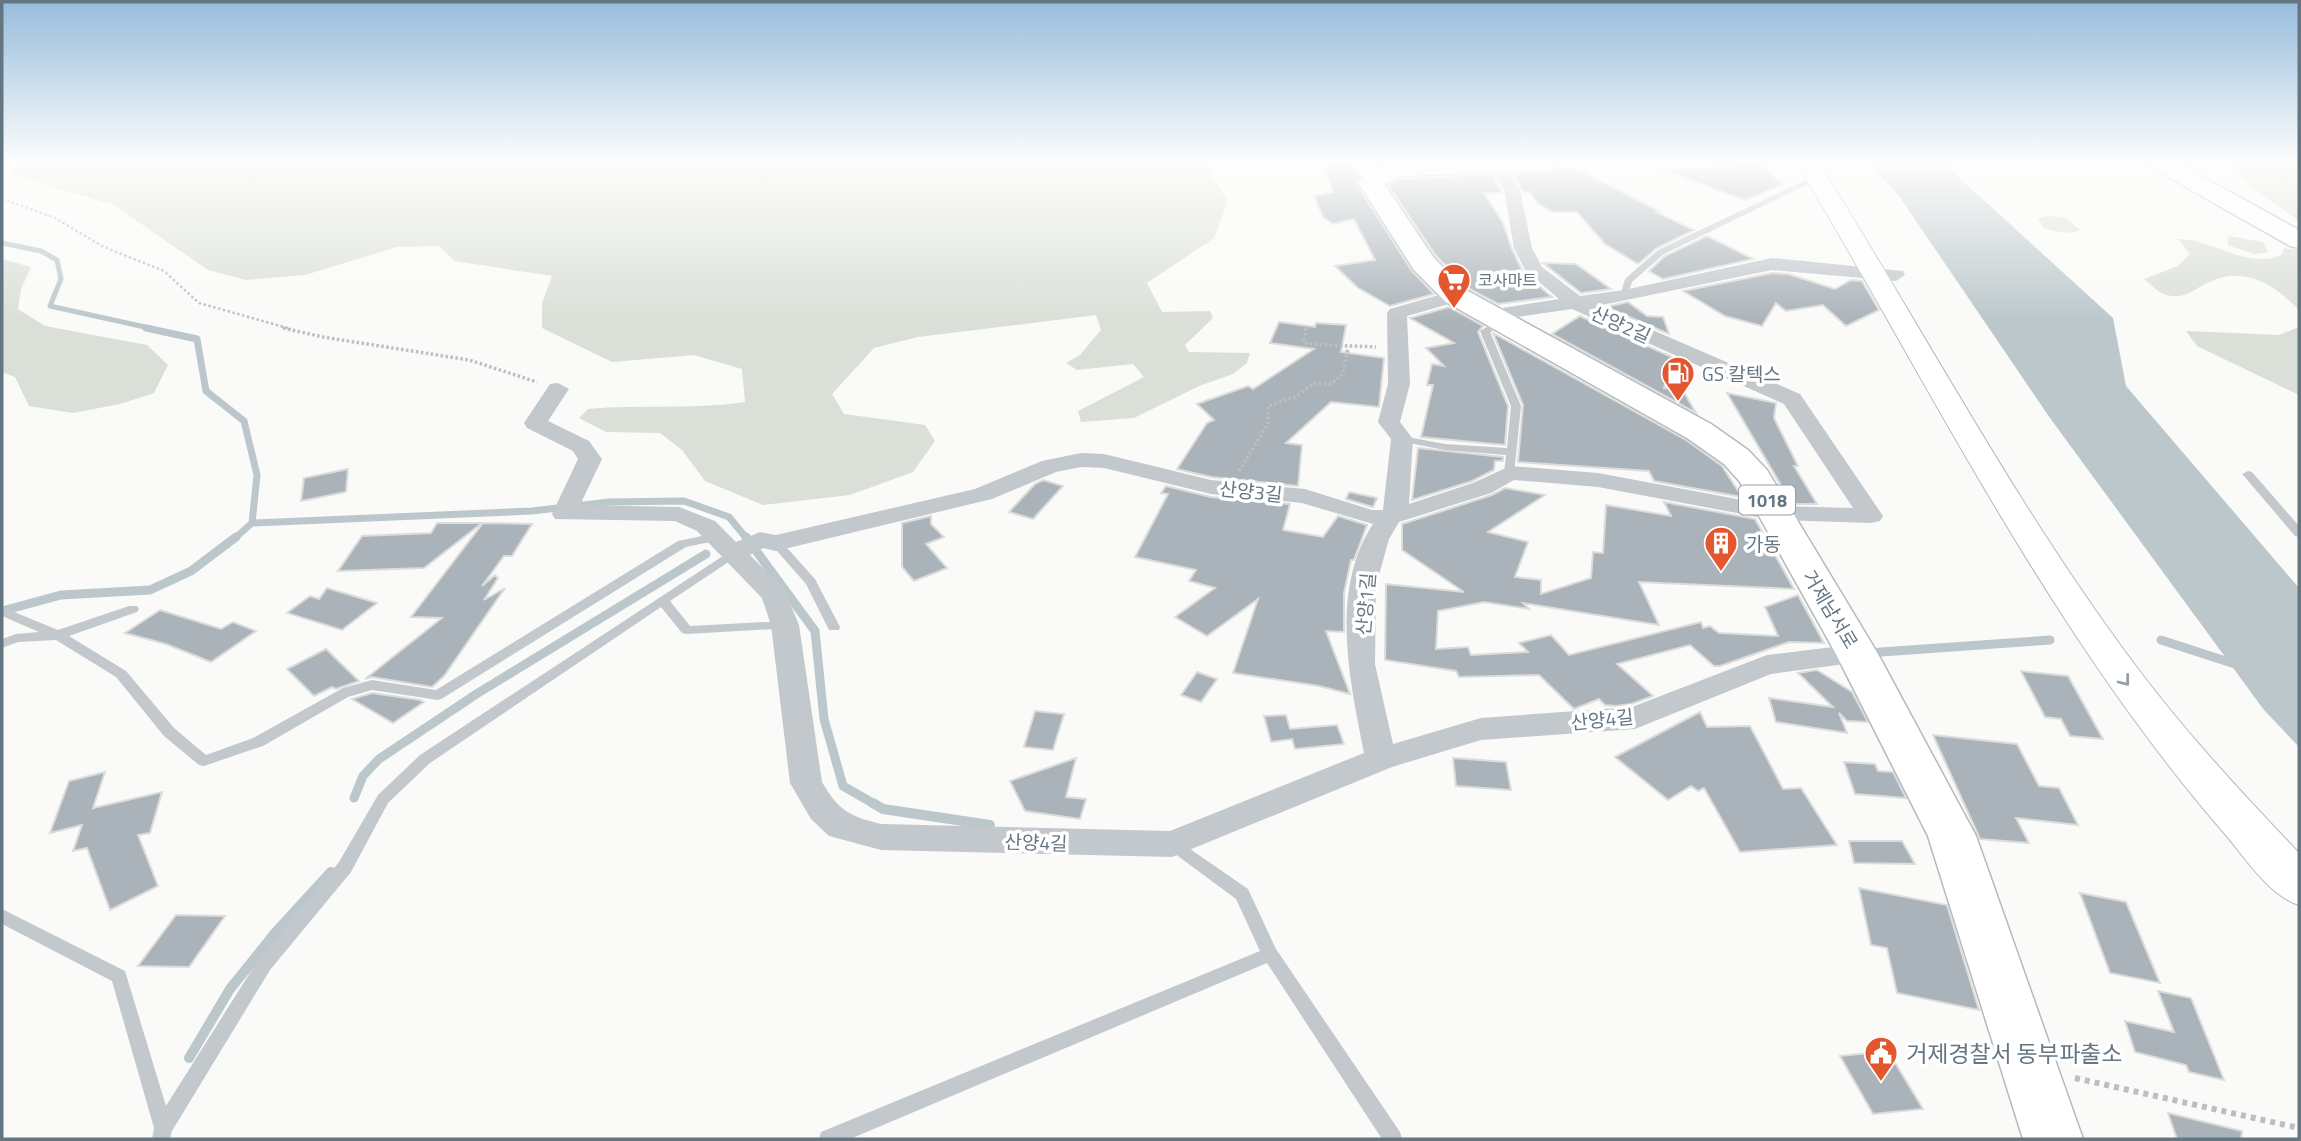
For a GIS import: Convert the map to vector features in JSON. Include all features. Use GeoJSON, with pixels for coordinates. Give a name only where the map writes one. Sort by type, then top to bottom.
{"type":"FeatureCollection","features":[{"type":"Feature","properties":{"kind":"main road","name":"거제남서로"},"geometry":{"type":"LineString","coordinates":[[1392,216],[1417,254],[1456,296],[1699,431],[1736,457],[1755,477],[1857,654],[1952,836],[2053,1139]]}},
{"type":"Feature","properties":{"kind":"main road"},"geometry":{"type":"LineString","coordinates":[[2256,216],[2299,240]]}},
{"type":"Feature","properties":{"kind":"street","name":"산양2길"},"geometry":{"type":"LineString","coordinates":[[1517,216],[1523,248],[1534,270],[1577,304],[1792,399],[1871,516],[1774,513]]}},
{"type":"Feature","properties":{"kind":"street"},"geometry":{"type":"LineString","coordinates":[[1850,216],[2008,502],[2118,671],[2198,775],[2299,885]]}},
{"type":"Feature","properties":{"kind":"street"},"geometry":{"type":"LineString","coordinates":[[1496,318],[1624,296],[1772,264],[1884,274]]}},
{"type":"Feature","properties":{"kind":"street"},"geometry":{"type":"LineString","coordinates":[[1884,274],[2107,616],[2227,778],[2299,853]]}},
{"type":"Feature","properties":{"kind":"street","name":"산양1길"},"geometry":{"type":"LineString","coordinates":[[1381,759],[1361,664],[1363,586],[1376,539],[1391,517],[1400,494],[1402,439],[1389,422],[1399,384],[1397,313],[1456,296]]}},
{"type":"Feature","properties":{"kind":"street","name":"산양4길"},"geometry":{"type":"LineString","coordinates":[[558,389],[536,423],[582,446],[590,459],[564,514],[607,511],[679,514],[706,526],[774,596],[785,625],[806,783],[822,810],[841,827],[881,838],[1172,844],[1381,759],[1481,729],[1635,718],[1767,665],[1857,654]]}},
{"type":"Feature","properties":{"kind":"street","name":"산양3길"},"geometry":{"type":"LineString","coordinates":[[724,546],[768,542],[983,494],[1050,466],[1081,460],[1104,461],[1211,486],[1305,496],[1370,517],[1391,517],[1482,488],[1511,462]]}},
{"type":"Feature","properties":{"kind":"street"},"geometry":{"type":"LineString","coordinates":[[1511,462],[1774,513]]}},
{"type":"Feature","properties":{"kind":"lane"},"geometry":{"type":"LineString","coordinates":[[1624,296],[1628,281],[1661,252],[1733,216]]}},
{"type":"Feature","properties":{"kind":"lane"},"geometry":{"type":"LineString","coordinates":[[1402,439],[1511,462],[1516,406],[1485,331],[1496,318]]}},
{"type":"Feature","properties":{"kind":"lane"},"geometry":{"type":"LineString","coordinates":[[2248,474],[2299,533]]}},
{"type":"Feature","properties":{"kind":"lane"},"geometry":{"type":"LineString","coordinates":[[768,542],[811,582],[834,627]]}},
{"type":"Feature","properties":{"kind":"lane"},"geometry":{"type":"LineString","coordinates":[[2,611],[58,635],[121,674],[169,732],[204,761],[258,742],[343,693],[372,685],[438,695],[682,544],[724,546]]}},
{"type":"Feature","properties":{"kind":"lane"},"geometry":{"type":"LineString","coordinates":[[162,1134],[264,965],[345,867],[383,799],[425,759],[664,602],[724,546]]}},
{"type":"Feature","properties":{"kind":"lane"},"geometry":{"type":"LineString","coordinates":[[664,602],[687,630],[785,625]]}},
{"type":"Feature","properties":{"kind":"lane"},"geometry":{"type":"LineString","coordinates":[[2,644],[16,638],[58,635],[133,609]]}},
{"type":"Feature","properties":{"kind":"lane"},"geometry":{"type":"LineString","coordinates":[[1172,844],[1242,894],[1270,954],[1393,1139]]}},
{"type":"Feature","properties":{"kind":"lane"},"geometry":{"type":"LineString","coordinates":[[2,916],[119,976],[162,1134]]}},
{"type":"Feature","properties":{"kind":"lane"},"geometry":{"type":"LineString","coordinates":[[828,1139],[1270,954]]}},
{"type":"Feature","properties":{"kind":"path"},"geometry":{"type":"LineString","coordinates":[[51,216],[104,247],[164,271],[199,303],[243,318],[323,337],[469,360],[558,389]]}},
{"type":"Feature","properties":{"kind":"path"},"geometry":{"type":"LineString","coordinates":[[1307,324],[1304,340],[1307,344],[1398,347]]}},
{"type":"Feature","properties":{"kind":"path"},"geometry":{"type":"LineString","coordinates":[[1239,489],[1239,468],[1252,453],[1268,424],[1268,406],[1295,397],[1314,383],[1332,384],[1343,374],[1348,347]]}},
{"type":"Feature","properties":{"kind":"path"},"geometry":{"type":"LineString","coordinates":[[2030,1067],[2299,1128]]}},
{"type":"Feature","properties":{"kind":"shaded area"},"geometry":{"type":"Polygon","coordinates":[[[130,216],[1222,216],[1214,238],[1147,283],[1162,312],[1210,311],[1213,318],[1185,345],[1189,352],[1250,353],[1247,363],[1233,374],[1199,386],[1134,418],[1081,422],[1078,411],[1144,377],[1133,364],[1077,370],[1066,363],[1080,355],[1101,330],[1096,315],[918,337],[874,348],[832,394],[844,414],[925,425],[935,441],[913,472],[850,495],[763,505],[705,481],[682,450],[660,433],[606,432],[579,418],[588,409],[705,406],[745,402],[742,369],[694,355],[612,362],[542,328],[542,303],[552,276],[455,261],[439,246],[397,247],[305,275],[246,280],[208,270],[130,216]]]}},
{"type":"Feature","properties":{"kind":"shaded area"},"geometry":{"type":"Polygon","coordinates":[[[1913,216],[2001,216],[2113,318],[2126,386],[2299,588],[2299,747],[2264,710],[2050,418],[1913,216]]]}},
{"type":"Feature","properties":{"kind":"shaded area"},"geometry":{"type":"Polygon","coordinates":[[[2052,216],[2067,219],[2080,230],[2052,230],[2043,227],[2038,218],[2052,216]]]}},
{"type":"Feature","properties":{"kind":"shaded area"},"geometry":{"type":"Polygon","coordinates":[[[2229,236],[2263,242],[2268,252],[2255,254],[2227,245],[2229,236]]]}},
{"type":"Feature","properties":{"kind":"shaded area"},"geometry":{"type":"Polygon","coordinates":[[[2178,239],[2191,240],[2256,259],[2282,255],[2284,248],[2299,250],[2299,310],[2270,286],[2248,277],[2225,277],[2180,296],[2160,292],[2144,279],[2178,266],[2190,254],[2178,239]]]}},
{"type":"Feature","properties":{"kind":"shaded area"},"geometry":{"type":"Polygon","coordinates":[[[2,259],[31,267],[21,289],[18,309],[45,326],[147,345],[168,365],[154,393],[120,404],[73,413],[29,406],[15,377],[2,372],[2,259]]]}},
{"type":"Feature","properties":{"kind":"shaded area"},"geometry":{"type":"Polygon","coordinates":[[[2299,327],[2299,395],[2197,346],[2186,331],[2279,335],[2299,327]]]}},
{"type":"Feature","properties":{"kind":"building"},"geometry":{"type":"Polygon","coordinates":[[[1377,216],[1412,271],[1434,294],[1390,306],[1358,288],[1335,266],[1375,260],[1354,219],[1333,224],[1323,217],[1377,216]]]}},
{"type":"Feature","properties":{"kind":"building"},"geometry":{"type":"Polygon","coordinates":[[[1409,216],[1499,216],[1523,272],[1552,297],[1498,304],[1468,288],[1436,256],[1409,216]]]}},
{"type":"Feature","properties":{"kind":"building"},"geometry":{"type":"Polygon","coordinates":[[[1581,216],[1665,216],[1694,230],[1657,248],[1638,264],[1605,244],[1581,216]]]}},
{"type":"Feature","properties":{"kind":"building"},"geometry":{"type":"Polygon","coordinates":[[[1707,236],[1753,259],[1663,279],[1649,271],[1665,256],[1707,236]]]}},
{"type":"Feature","properties":{"kind":"building"},"geometry":{"type":"Polygon","coordinates":[[[1543,263],[1576,264],[1611,289],[1581,293],[1543,263]]]}},
{"type":"Feature","properties":{"kind":"building"},"geometry":{"type":"Polygon","coordinates":[[[1772,273],[1788,274],[1835,289],[1851,280],[1862,281],[1879,310],[1846,326],[1823,305],[1786,311],[1776,303],[1762,326],[1725,316],[1683,291],[1772,273]]]}},
{"type":"Feature","properties":{"kind":"building"},"geometry":{"type":"Polygon","coordinates":[[[1628,302],[1647,316],[1663,317],[1669,334],[1606,307],[1628,302]]]}},
{"type":"Feature","properties":{"kind":"building"},"geometry":{"type":"Polygon","coordinates":[[[1449,307],[1483,326],[1478,332],[1508,406],[1505,445],[1421,437],[1433,385],[1427,385],[1432,364],[1444,366],[1426,348],[1454,343],[1410,318],[1449,307]]]}},
{"type":"Feature","properties":{"kind":"building"},"geometry":{"type":"Polygon","coordinates":[[[1580,316],[1672,357],[1664,388],[1682,389],[1696,413],[1552,334],[1580,316]]]}},
{"type":"Feature","properties":{"kind":"building"},"geometry":{"type":"Polygon","coordinates":[[[1279,322],[1315,327],[1316,323],[1346,325],[1341,352],[1384,358],[1379,407],[1331,402],[1286,443],[1302,445],[1298,486],[1211,477],[1177,469],[1207,423],[1214,420],[1197,404],[1248,386],[1253,389],[1314,349],[1270,343],[1279,322]]]}},
{"type":"Feature","properties":{"kind":"building"},"geometry":{"type":"Polygon","coordinates":[[[1493,333],[1686,440],[1722,466],[1742,497],[1654,481],[1649,471],[1518,462],[1523,405],[1493,333]]]}},
{"type":"Feature","properties":{"kind":"building"},"geometry":{"type":"Polygon","coordinates":[[[1727,393],[1776,403],[1774,418],[1798,466],[1794,466],[1817,504],[1792,504],[1727,393]]]}},
{"type":"Feature","properties":{"kind":"building"},"geometry":{"type":"Polygon","coordinates":[[[1418,448],[1503,457],[1503,461],[1495,461],[1494,470],[1472,481],[1412,500],[1418,448]]]}},
{"type":"Feature","properties":{"kind":"building"},"geometry":{"type":"Polygon","coordinates":[[[348,469],[346,492],[301,501],[304,478],[348,469]]]}},
{"type":"Feature","properties":{"kind":"building"},"geometry":{"type":"Polygon","coordinates":[[[1043,480],[1063,486],[1033,519],[1009,512],[1035,484],[1043,480]]]}},
{"type":"Feature","properties":{"kind":"building"},"geometry":{"type":"Polygon","coordinates":[[[1166,486],[1211,497],[1290,504],[1283,530],[1323,537],[1338,516],[1367,525],[1354,560],[1351,560],[1344,593],[1344,632],[1326,631],[1350,694],[1319,686],[1233,673],[1258,599],[1207,636],[1175,617],[1215,588],[1189,581],[1196,570],[1135,557],[1168,494],[1161,493],[1166,486]]]}},
{"type":"Feature","properties":{"kind":"building"},"geometry":{"type":"Polygon","coordinates":[[[1505,488],[1545,495],[1488,532],[1528,542],[1515,577],[1541,580],[1541,594],[1591,578],[1593,552],[1603,553],[1606,505],[1671,516],[1664,502],[1755,519],[1794,589],[1639,582],[1659,625],[1523,603],[1529,609],[1484,602],[1438,611],[1436,649],[1468,647],[1471,655],[1528,652],[1519,643],[1551,635],[1569,655],[1701,622],[1703,628],[1710,626],[1719,633],[1778,636],[1765,607],[1798,595],[1824,643],[1789,642],[1720,666],[1714,666],[1690,645],[1617,664],[1653,696],[1616,706],[1605,705],[1599,699],[1574,709],[1539,675],[1459,677],[1456,671],[1385,660],[1386,584],[1464,592],[1402,550],[1402,524],[1492,495],[1505,488]]]}},
{"type":"Feature","properties":{"kind":"building"},"geometry":{"type":"Polygon","coordinates":[[[1349,492],[1377,498],[1373,507],[1346,499],[1349,492]]]}},
{"type":"Feature","properties":{"kind":"building"},"geometry":{"type":"Polygon","coordinates":[[[931,516],[931,524],[944,537],[926,544],[947,568],[914,581],[902,567],[902,523],[931,516]]]}},
{"type":"Feature","properties":{"kind":"building"},"geometry":{"type":"Polygon","coordinates":[[[437,523],[482,523],[424,568],[338,571],[362,536],[431,533],[437,523]]]}},
{"type":"Feature","properties":{"kind":"building"},"geometry":{"type":"Polygon","coordinates":[[[483,523],[532,524],[512,556],[504,556],[482,586],[495,575],[498,578],[484,600],[505,588],[444,676],[432,687],[372,677],[365,679],[442,618],[411,617],[483,523]]]}},
{"type":"Feature","properties":{"kind":"building"},"geometry":{"type":"Polygon","coordinates":[[[327,588],[377,603],[342,630],[287,613],[310,596],[319,599],[327,588]]]}},
{"type":"Feature","properties":{"kind":"building"},"geometry":{"type":"Polygon","coordinates":[[[160,610],[221,629],[233,622],[256,631],[211,662],[166,644],[125,633],[160,610]]]}},
{"type":"Feature","properties":{"kind":"building"},"geometry":{"type":"Polygon","coordinates":[[[326,649],[359,681],[336,689],[332,687],[314,696],[287,669],[326,649]]]}},
{"type":"Feature","properties":{"kind":"building"},"geometry":{"type":"Polygon","coordinates":[[[1817,670],[1852,692],[1868,722],[1847,721],[1839,713],[1847,733],[1776,722],[1769,698],[1833,707],[1798,673],[1817,670]]]}},
{"type":"Feature","properties":{"kind":"building"},"geometry":{"type":"Polygon","coordinates":[[[2021,671],[2068,676],[2103,739],[2070,736],[2061,719],[2045,717],[2021,671]]]}},
{"type":"Feature","properties":{"kind":"building"},"geometry":{"type":"Polygon","coordinates":[[[1197,672],[1217,679],[1201,702],[1181,695],[1197,672]]]}},
{"type":"Feature","properties":{"kind":"building"},"geometry":{"type":"Polygon","coordinates":[[[372,693],[424,702],[393,723],[352,699],[372,693]]]}},
{"type":"Feature","properties":{"kind":"building"},"geometry":{"type":"Polygon","coordinates":[[[1035,711],[1064,714],[1053,750],[1024,747],[1035,711]]]}},
{"type":"Feature","properties":{"kind":"building"},"geometry":{"type":"Polygon","coordinates":[[[1700,712],[1707,727],[1750,726],[1783,789],[1801,788],[1837,845],[1740,852],[1704,788],[1698,791],[1691,786],[1668,800],[1615,757],[1700,712]]]}},
{"type":"Feature","properties":{"kind":"building"},"geometry":{"type":"Polygon","coordinates":[[[1286,715],[1290,729],[1337,725],[1344,744],[1295,749],[1292,739],[1271,742],[1264,716],[1286,715]]]}},
{"type":"Feature","properties":{"kind":"building"},"geometry":{"type":"Polygon","coordinates":[[[1933,735],[2017,744],[2039,786],[2059,788],[2078,825],[2016,818],[2029,843],[1980,839],[1933,735]]]}},
{"type":"Feature","properties":{"kind":"building"},"geometry":{"type":"Polygon","coordinates":[[[1076,758],[1066,797],[1086,799],[1080,819],[1025,811],[1010,781],[1076,758]]]}},
{"type":"Feature","properties":{"kind":"building"},"geometry":{"type":"Polygon","coordinates":[[[1453,758],[1506,762],[1511,790],[1456,786],[1453,758]]]}},
{"type":"Feature","properties":{"kind":"building"},"geometry":{"type":"Polygon","coordinates":[[[1844,762],[1875,764],[1878,771],[1893,772],[1906,798],[1855,794],[1844,762]]]}},
{"type":"Feature","properties":{"kind":"building"},"geometry":{"type":"Polygon","coordinates":[[[105,772],[93,808],[162,792],[150,833],[138,835],[158,886],[110,910],[87,848],[73,851],[82,825],[50,833],[69,781],[105,772]]]}},
{"type":"Feature","properties":{"kind":"building"},"geometry":{"type":"Polygon","coordinates":[[[1849,841],[1902,841],[1915,864],[1854,863],[1849,841]]]}},
{"type":"Feature","properties":{"kind":"building"},"geometry":{"type":"Polygon","coordinates":[[[1859,888],[1947,905],[1979,1010],[1897,993],[1887,948],[1871,945],[1859,888]]]}},
{"type":"Feature","properties":{"kind":"building"},"geometry":{"type":"Polygon","coordinates":[[[2080,893],[2126,902],[2160,983],[2110,973],[2080,893]]]}},
{"type":"Feature","properties":{"kind":"building"},"geometry":{"type":"Polygon","coordinates":[[[176,915],[225,916],[189,967],[138,966],[176,915]]]}},
{"type":"Feature","properties":{"kind":"building"},"geometry":{"type":"Polygon","coordinates":[[[2158,991],[2191,998],[2224,1080],[2189,1072],[2186,1065],[2135,1052],[2125,1021],[2174,1032],[2158,991]]]}},
{"type":"Feature","properties":{"kind":"building","name":"거제경찰서 동부파출소"},"geometry":{"type":"Polygon","coordinates":[[[1888,1051],[1923,1109],[1873,1114],[1840,1056],[1888,1051]]]}},
{"type":"Feature","properties":{"kind":"building"},"geometry":{"type":"Polygon","coordinates":[[[2168,1113],[2242,1131],[2241,1139],[2177,1139],[2168,1113]]]}},
{"type":"Feature","properties":{"kind":"waterway"},"geometry":{"type":"LineString","coordinates":[[2,243],[41,251],[57,260],[61,279],[50,306],[154,329]]}},
{"type":"Feature","properties":{"kind":"waterway"},"geometry":{"type":"LineString","coordinates":[[146,328],[197,339],[206,391],[244,421],[257,475],[252,523]]}},
{"type":"Feature","properties":{"kind":"waterway"},"geometry":{"type":"LineString","coordinates":[[252,523],[532,511],[609,502],[684,501],[729,517],[747,539]]}},
{"type":"Feature","properties":{"kind":"waterway"},"geometry":{"type":"LineString","coordinates":[[234,539],[252,523]]}},
{"type":"Feature","properties":{"kind":"waterway"},"geometry":{"type":"LineString","coordinates":[[2,611],[61,595],[150,590],[191,571],[236,537]]}},
{"type":"Feature","properties":{"kind":"waterway"},"geometry":{"type":"LineString","coordinates":[[746,537],[815,631],[824,719],[843,786],[876,805]]}},
{"type":"Feature","properties":{"kind":"waterway"},"geometry":{"type":"LineString","coordinates":[[354,798],[363,776],[379,759],[478,693],[706,554]]}},
{"type":"Feature","properties":{"kind":"waterway"},"geometry":{"type":"LineString","coordinates":[[1867,653],[2050,640]]}},
{"type":"Feature","properties":{"kind":"waterway"},"geometry":{"type":"LineString","coordinates":[[2161,640],[2238,665]]}},
{"type":"Feature","properties":{"kind":"waterway"},"geometry":{"type":"LineString","coordinates":[[873,803],[883,809],[990,825]]}},
{"type":"Feature","properties":{"kind":"waterway"},"geometry":{"type":"LineString","coordinates":[[189,1058],[230,989],[275,933],[331,872]]}},
{"type":"Feature","properties":{"kind":"place","name":"코사마트"},"geometry":{"type":"Point","coordinates":[1454,310]}},
{"type":"Feature","properties":{"kind":"place","name":"GS 칼텍스"},"geometry":{"type":"Point","coordinates":[1678,403]}},
{"type":"Feature","properties":{"kind":"place","name":"가동"},"geometry":{"type":"Point","coordinates":[1721,573]}},
{"type":"Feature","properties":{"kind":"place","name":"거제경찰서 동부파출소"},"geometry":{"type":"Point","coordinates":[1881,1083]}}]}
